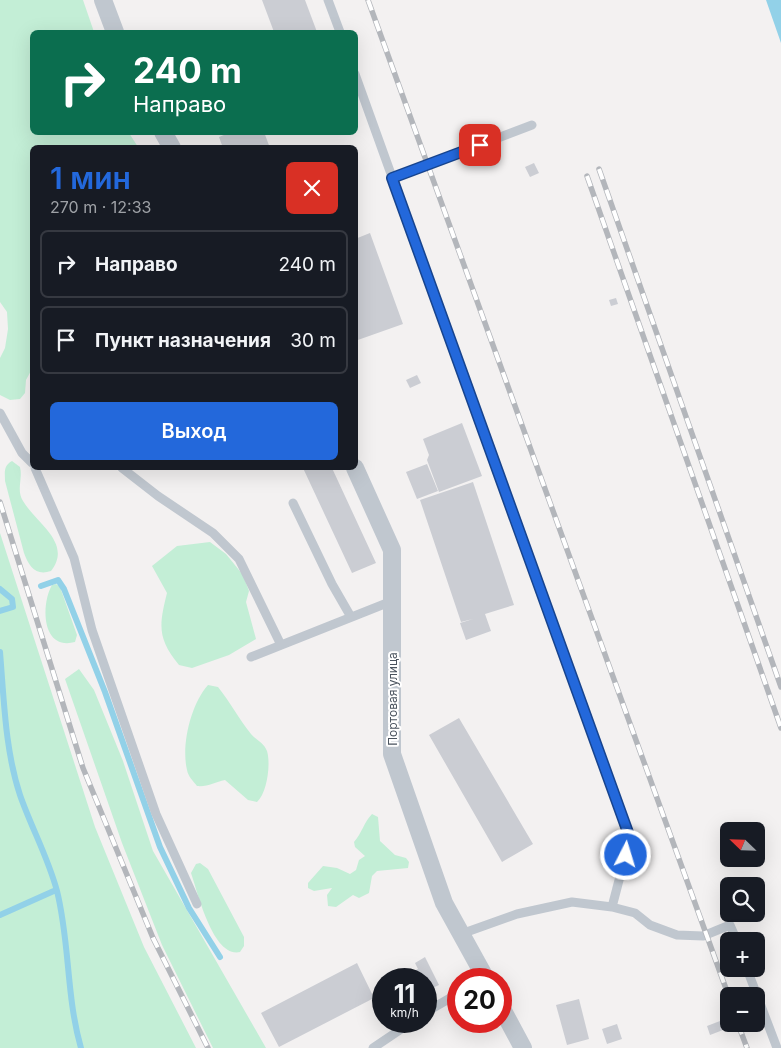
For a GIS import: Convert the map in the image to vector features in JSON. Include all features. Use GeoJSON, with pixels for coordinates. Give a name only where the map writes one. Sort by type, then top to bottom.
{"type":"FeatureCollection","features":[{"type":"Feature","properties":{"kind":"street"},"geometry":{"type":"LineString","coordinates":[[103,0],[114,30]]}},
{"type":"Feature","properties":{"kind":"street","name":"Портовая улица"},"geometry":{"type":"LineString","coordinates":[[356,470],[392,550],[392,754],[444,903],[480,968]]}},
{"type":"Feature","properties":{"kind":"street"},"geometry":{"type":"LineString","coordinates":[[512,1027],[524,1048]]}},
{"type":"Feature","properties":{"kind":"lane"},"geometry":{"type":"LineString","coordinates":[[328,0],[339,30]]}},
{"type":"Feature","properties":{"kind":"lane"},"geometry":{"type":"LineString","coordinates":[[358,82],[630,838],[612,907]]}},
{"type":"Feature","properties":{"kind":"lane"},"geometry":{"type":"LineString","coordinates":[[392,178],[532,125]]}},
{"type":"Feature","properties":{"kind":"lane"},"geometry":{"type":"LineString","coordinates":[[0,413],[22,453],[30,461]]}},
{"type":"Feature","properties":{"kind":"lane"},"geometry":{"type":"LineString","coordinates":[[36,470],[74,558],[92,630],[156,814],[197,904]]}},
{"type":"Feature","properties":{"kind":"lane"},"geometry":{"type":"LineString","coordinates":[[125,470],[158,496],[213,533],[239,559],[281,645]]}},
{"type":"Feature","properties":{"kind":"lane"},"geometry":{"type":"LineString","coordinates":[[293,503],[332,584],[352,617]]}},
{"type":"Feature","properties":{"kind":"lane"},"geometry":{"type":"LineString","coordinates":[[251,657],[392,602]]}},
{"type":"Feature","properties":{"kind":"lane"},"geometry":{"type":"LineString","coordinates":[[461,934],[517,914],[572,902],[612,907],[635,913],[650,925],[677,935],[703,936],[730,924],[733,932]]}},
{"type":"Feature","properties":{"kind":"lane"},"geometry":{"type":"LineString","coordinates":[[750,977],[777,1048]]}},
{"type":"Feature","properties":{"kind":"lane"},"geometry":{"type":"LineString","coordinates":[[373,1048],[395,1033]]}},
{"type":"Feature","properties":{"kind":"green space"},"geometry":{"type":"Polygon","coordinates":[[[0,0],[83,0],[93,30],[30,30],[30,135],[130,135],[137,145],[30,145],[30,373],[26,380],[25,393],[20,399],[10,400],[0,395],[0,358],[5,348],[8,329],[7,312],[0,302],[0,0]]]}},
{"type":"Feature","properties":{"kind":"green space"},"geometry":{"type":"Polygon","coordinates":[[[12,461],[20,467],[20,493],[23,501],[55,542],[58,551],[57,561],[51,571],[41,572],[34,569],[24,553],[5,481],[6,467],[12,461]]]}},
{"type":"Feature","properties":{"kind":"green space"},"geometry":{"type":"Polygon","coordinates":[[[0,533],[95,827],[144,947],[196,1048],[0,1048],[0,533]]]}},
{"type":"Feature","properties":{"kind":"green space"},"geometry":{"type":"Polygon","coordinates":[[[210,542],[226,554],[243,575],[249,591],[246,602],[256,639],[229,655],[192,668],[179,665],[163,639],[161,623],[167,593],[152,566],[177,546],[210,542]]]}},
{"type":"Feature","properties":{"kind":"green space"},"geometry":{"type":"Polygon","coordinates":[[[56,584],[60,587],[77,635],[75,642],[64,643],[56,640],[50,633],[47,624],[45,614],[48,593],[52,585],[56,584]]]}},
{"type":"Feature","properties":{"kind":"green space"},"geometry":{"type":"Polygon","coordinates":[[[79,669],[94,690],[123,761],[153,851],[266,1048],[213,1048],[162,945],[122,843],[65,679],[79,669]]]}},
{"type":"Feature","properties":{"kind":"green space"},"geometry":{"type":"Polygon","coordinates":[[[208,685],[218,687],[251,734],[267,751],[269,763],[266,785],[257,802],[248,800],[225,780],[197,786],[188,774],[185,749],[189,725],[197,703],[208,685]]]}},
{"type":"Feature","properties":{"kind":"green space"},"geometry":{"type":"Polygon","coordinates":[[[372,814],[378,817],[380,841],[395,855],[406,858],[409,862],[408,868],[377,871],[372,876],[369,893],[359,898],[353,895],[336,907],[328,906],[327,895],[332,888],[314,891],[308,888],[308,883],[323,866],[337,868],[350,874],[356,870],[359,860],[365,856],[355,847],[354,842],[372,814]]]}},
{"type":"Feature","properties":{"kind":"green space"},"geometry":{"type":"Polygon","coordinates":[[[200,863],[208,869],[244,937],[244,946],[240,952],[230,951],[222,945],[214,935],[208,922],[191,873],[196,864],[200,863]]]}},
{"type":"Feature","properties":{"kind":"water"},"geometry":{"type":"Polygon","coordinates":[[[766,0],[781,0],[781,43],[766,0]]]}},
{"type":"Feature","properties":{"kind":"building"},"geometry":{"type":"Polygon","coordinates":[[[262,0],[305,0],[316,30],[273,30],[262,0]]]}},
{"type":"Feature","properties":{"kind":"building"},"geometry":{"type":"Polygon","coordinates":[[[224,135],[265,135],[269,145],[222,145],[219,137],[224,135]]]}},
{"type":"Feature","properties":{"kind":"building"},"geometry":{"type":"Polygon","coordinates":[[[534,163],[539,173],[530,177],[525,167],[534,163]]]}},
{"type":"Feature","properties":{"kind":"building"},"geometry":{"type":"Polygon","coordinates":[[[370,233],[403,324],[358,340],[358,238],[370,233]]]}},
{"type":"Feature","properties":{"kind":"building"},"geometry":{"type":"Polygon","coordinates":[[[616,298],[618,304],[611,306],[609,300],[616,298]]]}},
{"type":"Feature","properties":{"kind":"building"},"geometry":{"type":"Polygon","coordinates":[[[417,375],[421,383],[410,388],[406,380],[417,375]]]}},
{"type":"Feature","properties":{"kind":"building"},"geometry":{"type":"Polygon","coordinates":[[[462,423],[482,476],[439,492],[427,460],[429,455],[423,439],[462,423]]]}},
{"type":"Feature","properties":{"kind":"building"},"geometry":{"type":"Polygon","coordinates":[[[427,464],[438,491],[417,499],[406,472],[427,464]]]}},
{"type":"Feature","properties":{"kind":"building"},"geometry":{"type":"Polygon","coordinates":[[[304,470],[333,470],[376,563],[352,573],[304,470]]]}},
{"type":"Feature","properties":{"kind":"building"},"geometry":{"type":"Polygon","coordinates":[[[473,482],[514,605],[485,614],[491,631],[466,640],[460,623],[473,619],[461,622],[420,500],[473,482]]]}},
{"type":"Feature","properties":{"kind":"building"},"geometry":{"type":"Polygon","coordinates":[[[459,718],[533,844],[502,862],[429,735],[459,718]]]}},
{"type":"Feature","properties":{"kind":"building"},"geometry":{"type":"Polygon","coordinates":[[[425,957],[430,968],[418,968],[415,963],[425,957]]]}},
{"type":"Feature","properties":{"kind":"building"},"geometry":{"type":"Polygon","coordinates":[[[357,963],[372,994],[372,999],[279,1047],[261,1013],[357,963]]]}},
{"type":"Feature","properties":{"kind":"building"},"geometry":{"type":"Polygon","coordinates":[[[579,999],[589,1039],[567,1045],[556,1005],[579,999]]]}},
{"type":"Feature","properties":{"kind":"building"},"geometry":{"type":"Polygon","coordinates":[[[720,1021],[720,1031],[710,1035],[707,1026],[720,1021]]]}},
{"type":"Feature","properties":{"kind":"building"},"geometry":{"type":"Polygon","coordinates":[[[617,1024],[622,1039],[607,1044],[602,1029],[617,1024]]]}},
{"type":"Feature","properties":{"kind":"waterway"},"geometry":{"type":"LineString","coordinates":[[41,586],[58,580],[64,589],[105,692],[160,847],[189,908],[220,957]]}},
{"type":"Feature","properties":{"kind":"waterway"},"geometry":{"type":"LineString","coordinates":[[0,589],[12,599],[13,607],[0,611]]}},
{"type":"Feature","properties":{"kind":"waterway"},"geometry":{"type":"LineString","coordinates":[[0,652],[11,760],[20,795],[49,866],[57,891],[64,930],[73,1009],[81,1048]]}},
{"type":"Feature","properties":{"kind":"waterway"},"geometry":{"type":"LineString","coordinates":[[0,915],[56,890]]}},
{"type":"Feature","properties":{"kind":"railway"},"geometry":{"type":"LineString","coordinates":[[368,0],[725,987]]}},
{"type":"Feature","properties":{"kind":"railway"},"geometry":{"type":"LineString","coordinates":[[599,169],[781,687]]}},
{"type":"Feature","properties":{"kind":"railway"},"geometry":{"type":"LineString","coordinates":[[587,176],[781,728]]}},
{"type":"Feature","properties":{"kind":"railway"},"geometry":{"type":"LineString","coordinates":[[0,502],[83,768],[153,938],[208,1048]]}},
{"type":"Feature","properties":{"kind":"railway"},"geometry":{"type":"LineString","coordinates":[[741,1032],[747,1048]]}},
{"type":"Feature","properties":{"kind":"route"},"geometry":{"type":"LineString","coordinates":[[480,145],[392,178],[630,838],[626,855]]}}]}
